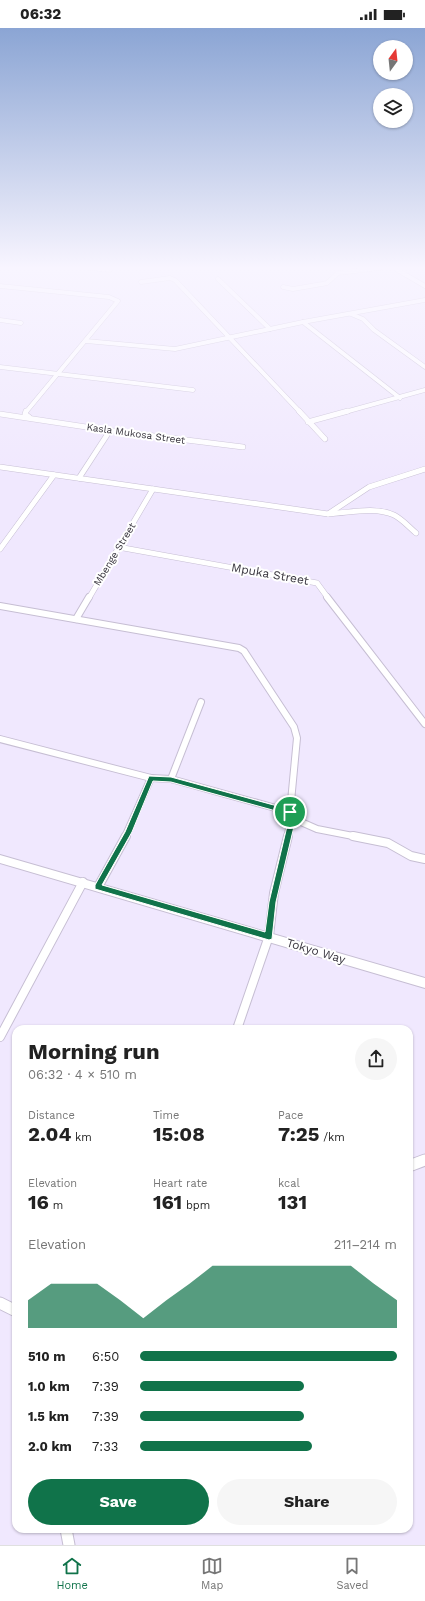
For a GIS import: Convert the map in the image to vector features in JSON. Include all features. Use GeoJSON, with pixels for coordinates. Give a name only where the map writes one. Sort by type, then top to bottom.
{"type":"FeatureCollection","features":[{"type":"Feature","properties":{"kind":"street"},"geometry":{"type":"LineString","coordinates":[[29,417],[25,414],[26,411],[86,341],[170,349],[227,339]]}},
{"type":"Feature","properties":{"kind":"street"},"geometry":{"type":"LineString","coordinates":[[232,339],[325,439]]}},
{"type":"Feature","properties":{"kind":"street"},"geometry":{"type":"LineString","coordinates":[[324,339],[400,398]]}},
{"type":"Feature","properties":{"kind":"street"},"geometry":{"type":"LineString","coordinates":[[386,339],[425,367]]}},
{"type":"Feature","properties":{"kind":"street"},"geometry":{"type":"LineString","coordinates":[[0,367],[193,390]]}},
{"type":"Feature","properties":{"kind":"street"},"geometry":{"type":"LineString","coordinates":[[308,422],[425,390]]}},
{"type":"Feature","properties":{"kind":"street","name":"Kasla Mukosa Street"},"geometry":{"type":"LineString","coordinates":[[0,414],[29,417],[106,430],[243,447]]}},
{"type":"Feature","properties":{"kind":"street"},"geometry":{"type":"LineString","coordinates":[[79,478],[107,435],[106,430]]}},
{"type":"Feature","properties":{"kind":"street"},"geometry":{"type":"LineString","coordinates":[[0,467],[328,514],[377,511],[386,512],[400,519],[416,533]]}},
{"type":"Feature","properties":{"kind":"street"},"geometry":{"type":"LineString","coordinates":[[328,514],[369,487],[425,469]]}},
{"type":"Feature","properties":{"kind":"street"},"geometry":{"type":"LineString","coordinates":[[0,549],[54,475]]}},
{"type":"Feature","properties":{"kind":"street","name":"Mbenge Street"},"geometry":{"type":"LineString","coordinates":[[76,619],[153,489]]}},
{"type":"Feature","properties":{"kind":"street","name":"Mpuka Street"},"geometry":{"type":"LineString","coordinates":[[118,547],[317,583],[425,724]]}},
{"type":"Feature","properties":{"kind":"street"},"geometry":{"type":"LineString","coordinates":[[0,606],[242,649],[296,732],[297,738],[291,815],[268,924],[269,936],[238,1025]]}},
{"type":"Feature","properties":{"kind":"street"},"geometry":{"type":"LineString","coordinates":[[171,779],[201,702]]}},
{"type":"Feature","properties":{"kind":"street"},"geometry":{"type":"LineString","coordinates":[[0,739],[151,778],[171,779],[291,815],[317,829],[388,843],[411,856],[425,859]]}},
{"type":"Feature","properties":{"kind":"street"},"geometry":{"type":"LineString","coordinates":[[98,887],[128,832],[151,778]]}},
{"type":"Feature","properties":{"kind":"street","name":"Tokyo Way"},"geometry":{"type":"LineString","coordinates":[[0,858],[425,983]]}},
{"type":"Feature","properties":{"kind":"street"},"geometry":{"type":"LineString","coordinates":[[0,1037],[83,882]]}},
{"type":"Feature","properties":{"kind":"street"},"geometry":{"type":"LineString","coordinates":[[413,1164],[425,1160]]}},
{"type":"Feature","properties":{"kind":"street"},"geometry":{"type":"LineString","coordinates":[[0,1303],[12,1309]]}},
{"type":"Feature","properties":{"kind":"street"},"geometry":{"type":"LineString","coordinates":[[67,1533],[69,1545]]}},
{"type":"Feature","properties":{"kind":"route"},"geometry":{"type":"LineString","coordinates":[[151,778],[171,779],[290,812],[292,818],[268,924],[269,936],[98,887],[128,832],[151,778]]}}]}
